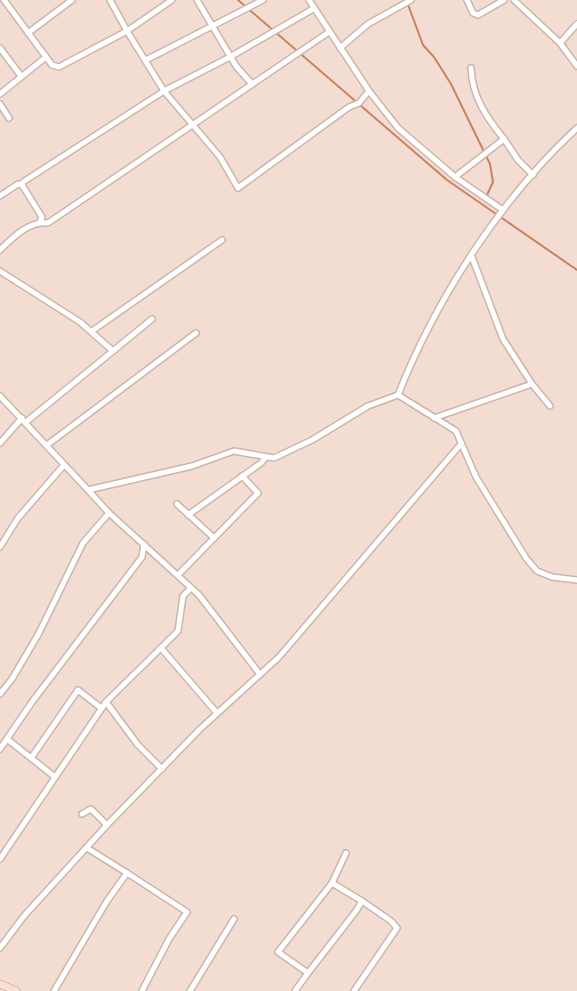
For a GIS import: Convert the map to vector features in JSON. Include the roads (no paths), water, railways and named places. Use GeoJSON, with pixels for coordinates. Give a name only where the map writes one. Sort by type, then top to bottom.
{"type":"FeatureCollection","features":[{"type":"Feature","properties":{"kind":"main road"},"geometry":{"type":"LineString","coordinates":[[0,984],[16,991]]}},
{"type":"Feature","properties":{"kind":"street"},"geometry":{"type":"LineString","coordinates":[[4,0],[52,65],[58,67],[127,32],[172,0]]}},
{"type":"Feature","properties":{"kind":"street"},"geometry":{"type":"LineString","coordinates":[[28,33],[72,0]]}},
{"type":"Feature","properties":{"kind":"street"},"geometry":{"type":"LineString","coordinates":[[110,0],[127,32],[164,91],[220,157],[238,188],[349,107],[359,103],[369,91]]}},
{"type":"Feature","properties":{"kind":"street"},"geometry":{"type":"LineString","coordinates":[[197,0],[230,56],[251,83]]}},
{"type":"Feature","properties":{"kind":"street"},"geometry":{"type":"LineString","coordinates":[[146,60],[263,0]]}},
{"type":"Feature","properties":{"kind":"street"},"geometry":{"type":"LineString","coordinates":[[309,0],[313,9],[369,91],[398,128],[455,177],[503,210]]}},
{"type":"Feature","properties":{"kind":"street"},"geometry":{"type":"LineString","coordinates":[[340,48],[368,24],[411,0]]}},
{"type":"Feature","properties":{"kind":"street"},"geometry":{"type":"LineString","coordinates":[[467,0],[473,13],[478,15],[504,0]]}},
{"type":"Feature","properties":{"kind":"street"},"geometry":{"type":"LineString","coordinates":[[514,0],[560,43],[577,66]]}},
{"type":"Feature","properties":{"kind":"street"},"geometry":{"type":"LineString","coordinates":[[22,185],[23,182],[49,164],[164,91],[313,9]]}},
{"type":"Feature","properties":{"kind":"street"},"geometry":{"type":"LineString","coordinates":[[560,43],[577,24]]}},
{"type":"Feature","properties":{"kind":"street"},"geometry":{"type":"LineString","coordinates":[[0,250],[15,235],[40,222],[48,223],[193,126],[251,83],[329,32]]}},
{"type":"Feature","properties":{"kind":"street"},"geometry":{"type":"LineString","coordinates":[[0,48],[21,76]]}},
{"type":"Feature","properties":{"kind":"street"},"geometry":{"type":"LineString","coordinates":[[0,94],[46,57]]}},
{"type":"Feature","properties":{"kind":"street"},"geometry":{"type":"LineString","coordinates":[[471,68],[472,88],[477,99],[518,160],[533,176]]}},
{"type":"Feature","properties":{"kind":"street"},"geometry":{"type":"LineString","coordinates":[[0,104],[10,118]]}},
{"type":"Feature","properties":{"kind":"street"},"geometry":{"type":"LineString","coordinates":[[88,490],[192,466],[234,451],[274,458],[312,440],[368,406],[398,395],[426,328],[503,210],[551,153],[577,128]]}},
{"type":"Feature","properties":{"kind":"street"},"geometry":{"type":"LineString","coordinates":[[455,177],[504,139]]}},
{"type":"Feature","properties":{"kind":"street"},"geometry":{"type":"LineString","coordinates":[[0,196],[18,184],[22,185]]}},
{"type":"Feature","properties":{"kind":"street"},"geometry":{"type":"LineString","coordinates":[[22,185],[42,217],[40,222]]}},
{"type":"Feature","properties":{"kind":"street"},"geometry":{"type":"LineString","coordinates":[[92,331],[222,240]]}},
{"type":"Feature","properties":{"kind":"street"},"geometry":{"type":"LineString","coordinates":[[472,257],[503,340],[532,384],[550,406]]}},
{"type":"Feature","properties":{"kind":"street"},"geometry":{"type":"LineString","coordinates":[[0,271],[34,291],[92,331],[113,351]]}},
{"type":"Feature","properties":{"kind":"street"},"geometry":{"type":"LineString","coordinates":[[0,443],[24,420],[152,320]]}},
{"type":"Feature","properties":{"kind":"street"},"geometry":{"type":"LineString","coordinates":[[47,445],[196,333]]}},
{"type":"Feature","properties":{"kind":"street"},"geometry":{"type":"LineString","coordinates":[[434,418],[532,384]]}},
{"type":"Feature","properties":{"kind":"street"},"geometry":{"type":"LineString","coordinates":[[398,395],[456,432],[476,476],[526,558],[538,571],[552,577],[577,580]]}},
{"type":"Feature","properties":{"kind":"street"},"geometry":{"type":"LineString","coordinates":[[0,396],[109,513],[191,588],[259,673]]}},
{"type":"Feature","properties":{"kind":"street"},"geometry":{"type":"LineString","coordinates":[[0,948],[24,916],[107,825],[217,712],[259,673],[270,666],[282,653],[461,444]]}},
{"type":"Feature","properties":{"kind":"street"},"geometry":{"type":"LineString","coordinates":[[188,515],[261,463],[266,456]]}},
{"type":"Feature","properties":{"kind":"street"},"geometry":{"type":"LineString","coordinates":[[0,547],[3,539],[18,518],[64,465]]}},
{"type":"Feature","properties":{"kind":"street"},"geometry":{"type":"LineString","coordinates":[[178,575],[258,493],[242,476]]}},
{"type":"Feature","properties":{"kind":"street"},"geometry":{"type":"LineString","coordinates":[[176,504],[214,538]]}},
{"type":"Feature","properties":{"kind":"street"},"geometry":{"type":"LineString","coordinates":[[0,694],[12,679],[39,633],[83,543],[109,513]]}},
{"type":"Feature","properties":{"kind":"street"},"geometry":{"type":"LineString","coordinates":[[0,749],[32,702],[142,557],[144,544]]}},
{"type":"Feature","properties":{"kind":"street"},"geometry":{"type":"LineString","coordinates":[[0,859],[101,708],[178,631],[183,596],[191,588]]}},
{"type":"Feature","properties":{"kind":"street"},"geometry":{"type":"LineString","coordinates":[[161,648],[217,712]]}},
{"type":"Feature","properties":{"kind":"street"},"geometry":{"type":"LineString","coordinates":[[31,758],[78,690],[101,708]]}},
{"type":"Feature","properties":{"kind":"street"},"geometry":{"type":"LineString","coordinates":[[106,702],[138,745],[162,768]]}},
{"type":"Feature","properties":{"kind":"street"},"geometry":{"type":"LineString","coordinates":[[7,739],[55,777]]}},
{"type":"Feature","properties":{"kind":"street"},"geometry":{"type":"LineString","coordinates":[[82,814],[90,809],[107,825]]}},
{"type":"Feature","properties":{"kind":"street"},"geometry":{"type":"LineString","coordinates":[[87,848],[188,912],[169,938],[142,991]]}},
{"type":"Feature","properties":{"kind":"street"},"geometry":{"type":"LineString","coordinates":[[308,973],[278,952],[332,883],[346,853]]}},
{"type":"Feature","properties":{"kind":"street"},"geometry":{"type":"LineString","coordinates":[[54,991],[105,904],[127,873]]}},
{"type":"Feature","properties":{"kind":"street"},"geometry":{"type":"LineString","coordinates":[[332,883],[391,921],[397,928],[354,991]]}},
{"type":"Feature","properties":{"kind":"street"},"geometry":{"type":"LineString","coordinates":[[294,991],[362,901]]}},
{"type":"Feature","properties":{"kind":"street"},"geometry":{"type":"LineString","coordinates":[[190,991],[234,919]]}},
{"type":"Feature","properties":{"kind":"waterway"},"geometry":{"type":"LineString","coordinates":[[238,0],[447,180],[577,270]]}},
{"type":"Feature","properties":{"kind":"waterway"},"geometry":{"type":"LineString","coordinates":[[407,2],[423,45],[434,57],[451,84],[490,164],[493,182],[487,195]]}}]}
